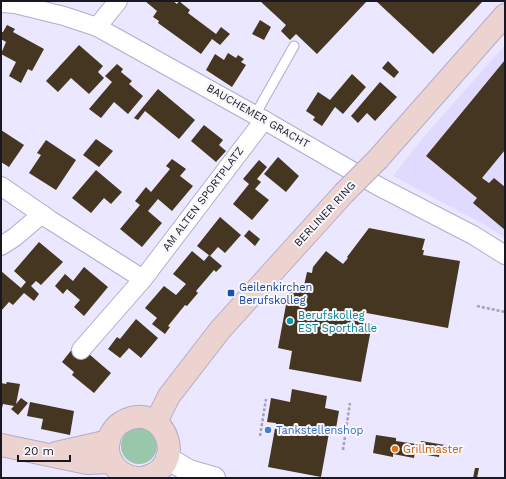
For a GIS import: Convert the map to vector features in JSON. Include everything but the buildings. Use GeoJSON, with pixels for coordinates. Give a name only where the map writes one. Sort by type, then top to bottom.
{"type":"FeatureCollection","features":[{"type":"Feature","properties":{"kind":"main road","name":"BERLINER RING"},"geometry":{"type":"LineString","coordinates":[[156,422],[169,396],[220,330],[344,192],[378,159],[505,15]]}},
{"type":"Feature","properties":{"kind":"main road"},"geometry":{"type":"LineString","coordinates":[[1,445],[87,463],[123,468],[148,477],[156,473],[163,466],[169,449],[168,438],[163,429],[156,422],[147,418],[137,417],[127,419],[119,424],[112,432],[123,468]]}},
{"type":"Feature","properties":{"kind":"main road"},"geometry":{"type":"LineString","coordinates":[[49,455],[72,472],[76,478]]}},
{"type":"Feature","properties":{"kind":"street"},"geometry":{"type":"LineString","coordinates":[[97,27],[118,1]]}},
{"type":"Feature","properties":{"kind":"street","name":"BAUCHEMER GRACHT"},"geometry":{"type":"LineString","coordinates":[[1,3],[15,4],[64,16],[97,27],[260,117],[378,186],[473,235],[505,255]]}},
{"type":"Feature","properties":{"kind":"street","name":"AM ALTEN SPORTPLATZ"},"geometry":{"type":"LineString","coordinates":[[81,350],[142,279],[260,117]]}},
{"type":"Feature","properties":{"kind":"street"},"geometry":{"type":"LineString","coordinates":[[1,186],[142,279]]}},
{"type":"Feature","properties":{"kind":"street"},"geometry":{"type":"LineString","coordinates":[[1,246],[16,237],[42,214]]}},
{"type":"Feature","properties":{"kind":"street"},"geometry":{"type":"LineString","coordinates":[[167,458],[189,471],[214,478]]}},
{"type":"Feature","properties":{"kind":"lane"},"geometry":{"type":"LineString","coordinates":[[260,117],[294,46]]}},
{"type":"Feature","properties":{"kind":"path"},"geometry":{"type":"LineString","coordinates":[[477,306],[505,312]]}},
{"type":"Feature","properties":{"kind":"path"},"geometry":{"type":"LineString","coordinates":[[260,436],[266,399]]}},
{"type":"Feature","properties":{"kind":"path"},"geometry":{"type":"LineString","coordinates":[[343,450],[350,403]]}},
{"type":"Feature","properties":{"kind":"shaded area"},"geometry":{"type":"Polygon","coordinates":[[[505,45],[505,238],[487,226],[393,176],[422,139],[505,45]]]}},
{"type":"Feature","properties":{"kind":"green space"},"geometry":{"type":"Polygon","coordinates":[[[143,428],[152,433],[156,439],[156,453],[152,459],[143,464],[135,464],[126,459],[122,453],[121,442],[126,433],[132,429],[143,428]]]}},
{"type":"Feature","properties":{"kind":"place","name":"Geilenkirchen Berufskolleg"},"geometry":{"type":"Point","coordinates":[231,293]}},
{"type":"Feature","properties":{"kind":"place","name":"Berufskolleg EST Sporthalle"},"geometry":{"type":"Point","coordinates":[290,321]}},
{"type":"Feature","properties":{"kind":"place","name":"Tankstellenshop"},"geometry":{"type":"Point","coordinates":[268,430]}},
{"type":"Feature","properties":{"kind":"place","name":"Grillmaster"},"geometry":{"type":"Point","coordinates":[395,449]}}]}
